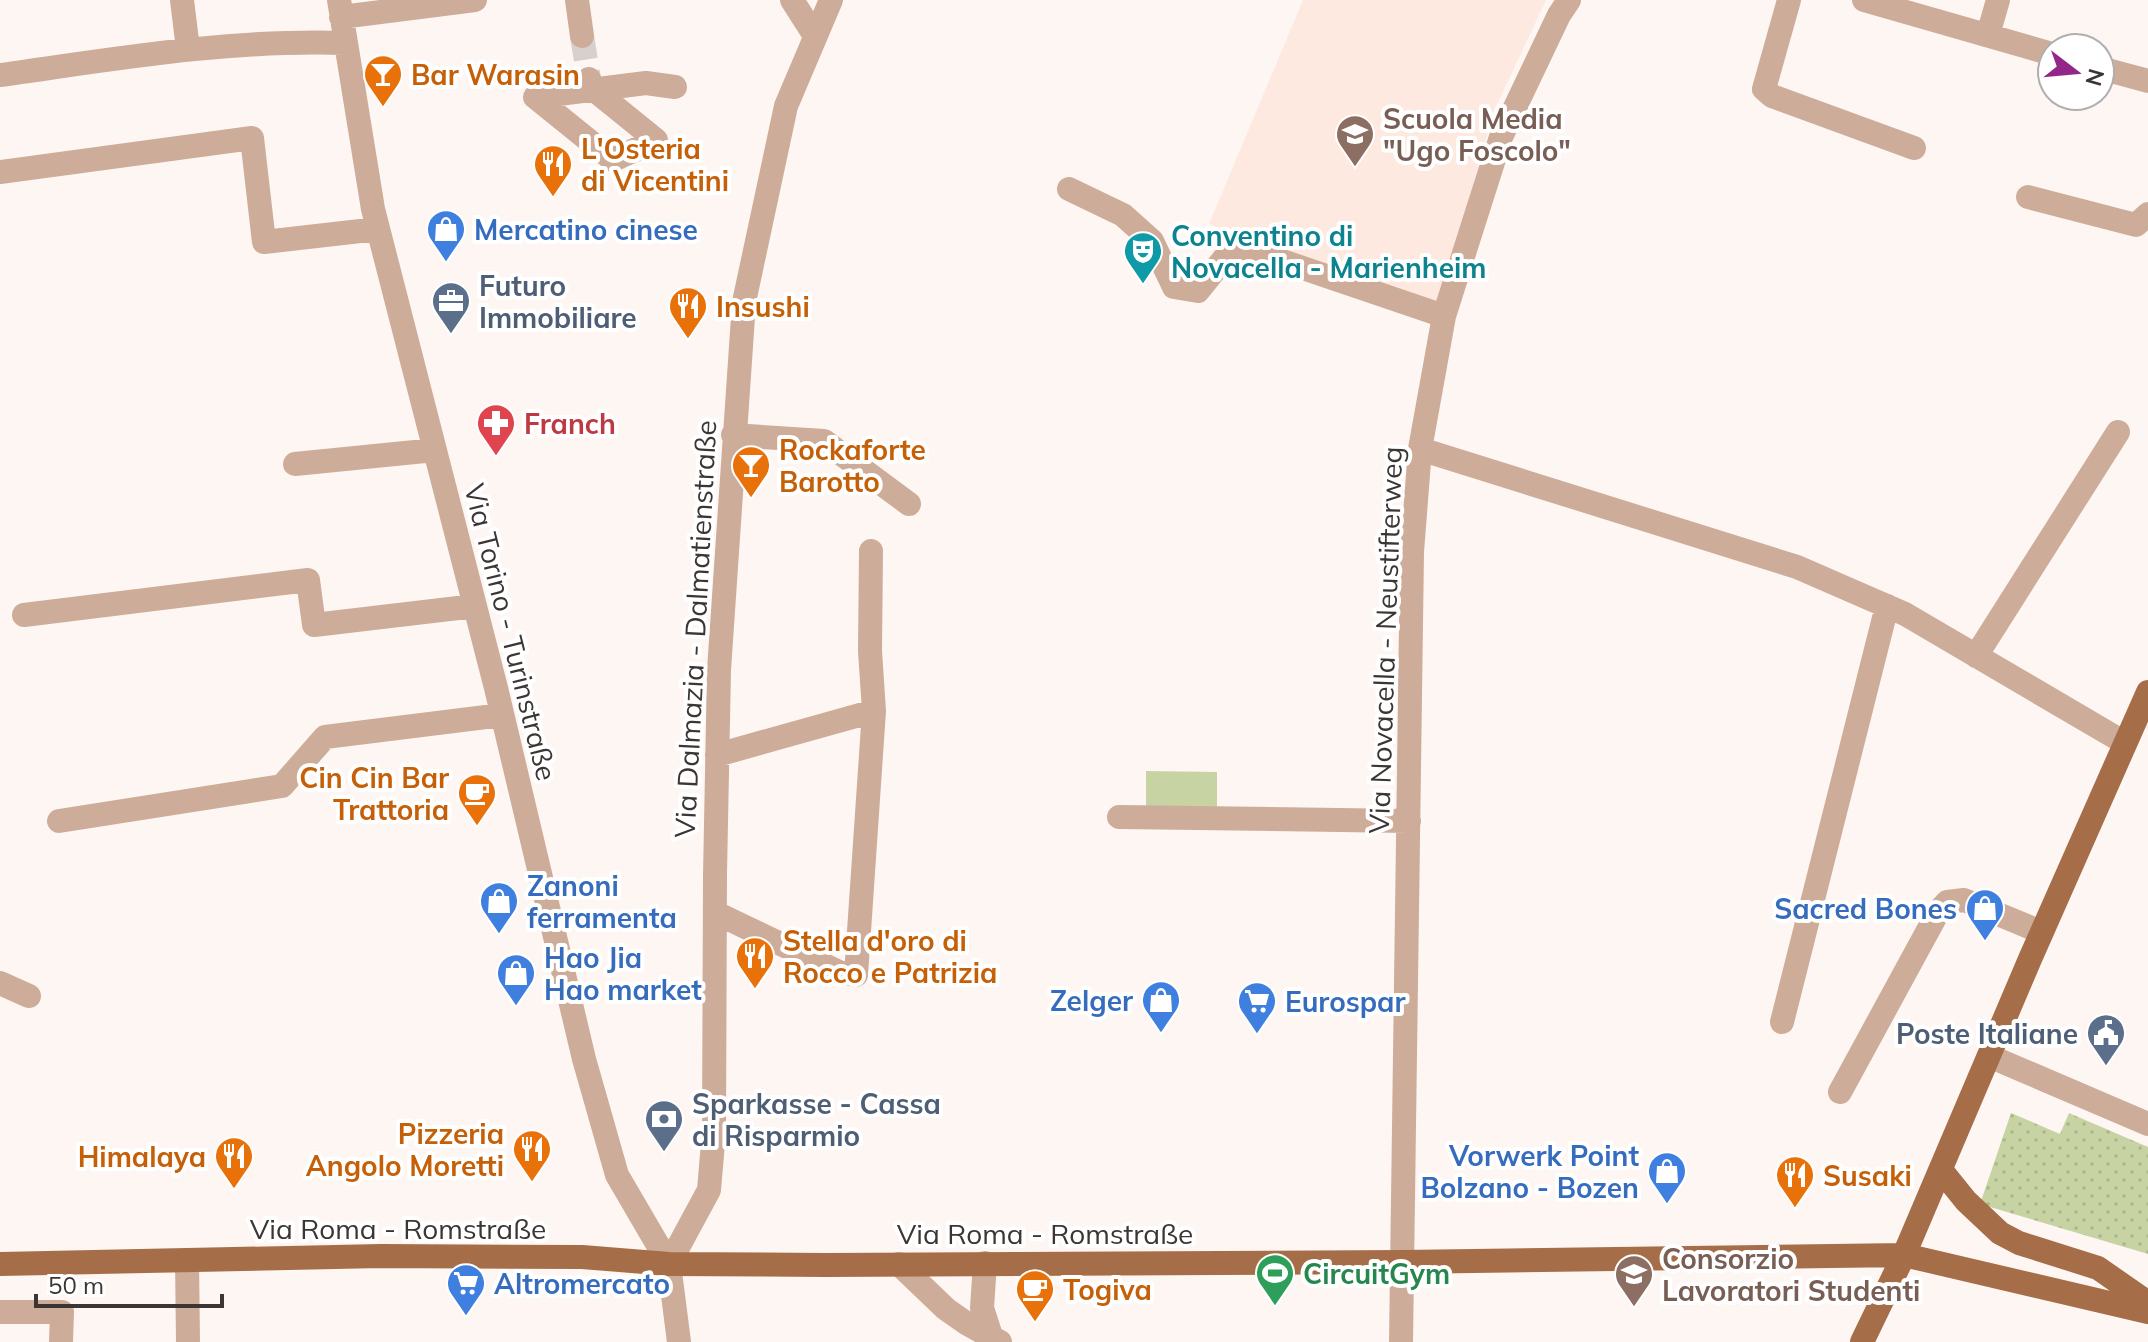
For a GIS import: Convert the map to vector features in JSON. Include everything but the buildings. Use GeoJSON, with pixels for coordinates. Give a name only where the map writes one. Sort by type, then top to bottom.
{"type":"FeatureCollection","features":[{"type":"Feature","properties":{"kind":"main road"},"geometry":{"type":"LineString","coordinates":[[1862,1342],[1904,1255],[2041,932],[2148,692]]}},
{"type":"Feature","properties":{"kind":"main road"},"geometry":{"type":"LineString","coordinates":[[1941,1170],[1966,1201],[2000,1233],[2019,1243],[2098,1268],[2148,1303]]}},
{"type":"Feature","properties":{"kind":"main road","name":"Via Roma - Romstraße"},"geometry":{"type":"LineString","coordinates":[[0,1264],[381,1256],[568,1257],[669,1264],[899,1264],[1402,1262],[1904,1255],[2148,1312]]}},
{"type":"Feature","properties":{"kind":"street"},"geometry":{"type":"LineString","coordinates":[[182,0],[188,49]]}},
{"type":"Feature","properties":{"kind":"street"},"geometry":{"type":"LineString","coordinates":[[340,8],[475,0]]}},
{"type":"Feature","properties":{"kind":"street"},"geometry":{"type":"LineString","coordinates":[[577,0],[582,36]]}},
{"type":"Feature","properties":{"kind":"street"},"geometry":{"type":"LineString","coordinates":[[792,0],[815,36]]}},
{"type":"Feature","properties":{"kind":"street","name":"Via Dalmazia - Dalmatienstraße"},"geometry":{"type":"LineString","coordinates":[[669,1264],[709,1190],[714,1131],[717,755],[733,435],[744,302],[786,106],[831,0]]}},
{"type":"Feature","properties":{"kind":"street","name":"Via Novacella - Neustifterweg"},"geometry":{"type":"LineString","coordinates":[[1401,1342],[1412,552],[1420,449],[1444,316],[1501,137],[1569,0]]}},
{"type":"Feature","properties":{"kind":"street"},"geometry":{"type":"LineString","coordinates":[[1789,0],[1764,89],[1772,96],[1914,148]]}},
{"type":"Feature","properties":{"kind":"street"},"geometry":{"type":"LineString","coordinates":[[1864,0],[2036,49]]}},
{"type":"Feature","properties":{"kind":"street"},"geometry":{"type":"LineString","coordinates":[[1988,35],[1998,0]]}},
{"type":"Feature","properties":{"kind":"street","name":"Via Torino - Turinstraße"},"geometry":{"type":"LineString","coordinates":[[340,8],[373,209],[475,606],[584,1059],[617,1175],[669,1264]]}},
{"type":"Feature","properties":{"kind":"street"},"geometry":{"type":"LineString","coordinates":[[0,75],[188,49],[299,41],[346,43]]}},
{"type":"Feature","properties":{"kind":"street"},"geometry":{"type":"LineString","coordinates":[[2116,72],[2148,81]]}},
{"type":"Feature","properties":{"kind":"street"},"geometry":{"type":"LineString","coordinates":[[591,84],[646,83],[675,87]]}},
{"type":"Feature","properties":{"kind":"street"},"geometry":{"type":"LineString","coordinates":[[0,172],[252,138],[264,242],[378,229]]}},
{"type":"Feature","properties":{"kind":"street"},"geometry":{"type":"LineString","coordinates":[[1069,189],[1123,215],[1152,241],[1174,287],[1198,291],[1235,245],[1444,316]]}},
{"type":"Feature","properties":{"kind":"street"},"geometry":{"type":"LineString","coordinates":[[2028,197],[2136,225],[2148,214]]}},
{"type":"Feature","properties":{"kind":"street"},"geometry":{"type":"LineString","coordinates":[[1976,656],[2118,432]]}},
{"type":"Feature","properties":{"kind":"street"},"geometry":{"type":"LineString","coordinates":[[733,435],[824,441],[909,504]]}},
{"type":"Feature","properties":{"kind":"street"},"geometry":{"type":"LineString","coordinates":[[1420,449],[1797,567],[1887,606],[2125,743]]}},
{"type":"Feature","properties":{"kind":"street"},"geometry":{"type":"LineString","coordinates":[[295,464],[435,450]]}},
{"type":"Feature","properties":{"kind":"street"},"geometry":{"type":"LineString","coordinates":[[716,913],[839,972],[856,975],[874,711],[870,651],[871,551]]}},
{"type":"Feature","properties":{"kind":"street"},"geometry":{"type":"LineString","coordinates":[[24,615],[308,580],[314,625],[475,606]]}},
{"type":"Feature","properties":{"kind":"street"},"geometry":{"type":"LineString","coordinates":[[1782,1022],[1887,606]]}},
{"type":"Feature","properties":{"kind":"street"},"geometry":{"type":"LineString","coordinates":[[717,755],[874,711]]}},
{"type":"Feature","properties":{"kind":"street"},"geometry":{"type":"LineString","coordinates":[[59,821],[282,786],[325,737],[502,715]]}},
{"type":"Feature","properties":{"kind":"street"},"geometry":{"type":"LineString","coordinates":[[1119,817],[1409,821]]}},
{"type":"Feature","properties":{"kind":"street"},"geometry":{"type":"LineString","coordinates":[[1840,1092],[1938,912],[1947,902],[1964,900],[2041,932]]}},
{"type":"Feature","properties":{"kind":"street"},"geometry":{"type":"LineString","coordinates":[[0,983],[29,996]]}},
{"type":"Feature","properties":{"kind":"street"},"geometry":{"type":"LineString","coordinates":[[1989,1056],[2148,1124]]}},
{"type":"Feature","properties":{"kind":"street"},"geometry":{"type":"LineString","coordinates":[[187,1260],[188,1342]]}},
{"type":"Feature","properties":{"kind":"street"},"geometry":{"type":"LineString","coordinates":[[985,1263],[982,1308],[996,1339]]}},
{"type":"Feature","properties":{"kind":"street"},"geometry":{"type":"LineString","coordinates":[[669,1264],[679,1342]]}},
{"type":"Feature","properties":{"kind":"street"},"geometry":{"type":"LineString","coordinates":[[899,1264],[946,1309],[996,1339]]}},
{"type":"Feature","properties":{"kind":"street"},"geometry":{"type":"LineString","coordinates":[[0,1312],[62,1312],[61,1342]]}},
{"type":"Feature","properties":{"kind":"shaded area","name":"Scuola Media \"Ugo Foscolo\""},"geometry":{"type":"Polygon","coordinates":[[[1303,0],[1546,0],[1494,111],[1438,309],[1209,224],[1303,0]]]}},
{"type":"Feature","properties":{"kind":"green space"},"geometry":{"type":"Polygon","coordinates":[[[1146,771],[1217,772],[1217,807],[1146,807],[1146,771]]]}},
{"type":"Feature","properties":{"kind":"green space"},"geometry":{"type":"Polygon","coordinates":[[[2011,1113],[2060,1134],[2069,1113],[2148,1147],[2148,1254],[1980,1204],[2011,1113]]]}},
{"type":"Feature","properties":{"kind":"tunnel"},"geometry":{"type":"LineString","coordinates":[[582,36],[589,79]]}},
{"type":"Feature","properties":{"kind":"place","name":"Bar Warasin"},"geometry":{"type":"Point","coordinates":[383,108]}},
{"type":"Feature","properties":{"kind":"place","name":"Scuola Media \"Ugo Foscolo\""},"geometry":{"type":"Point","coordinates":[1355,168]}},
{"type":"Feature","properties":{"kind":"place","name":"L'Osteria di Vicentini"},"geometry":{"type":"Point","coordinates":[553,198]}},
{"type":"Feature","properties":{"kind":"place","name":"Mercatino cinese"},"geometry":{"type":"Point","coordinates":[446,263]}},
{"type":"Feature","properties":{"kind":"place","name":"Conventino di Novacella - Marienheim"},"geometry":{"type":"Point","coordinates":[1143,285]}},
{"type":"Feature","properties":{"kind":"place","name":"Futuro Immobiliare"},"geometry":{"type":"Point","coordinates":[451,335]}},
{"type":"Feature","properties":{"kind":"place","name":"Insushi"},"geometry":{"type":"Point","coordinates":[688,340]}},
{"type":"Feature","properties":{"kind":"place","name":"Franch"},"geometry":{"type":"Point","coordinates":[496,457]}},
{"type":"Feature","properties":{"kind":"place","name":"Rockaforte Barotto"},"geometry":{"type":"Point","coordinates":[751,499]}},
{"type":"Feature","properties":{"kind":"place","name":"Cin Cin Bar Trattoria"},"geometry":{"type":"Point","coordinates":[477,827]}},
{"type":"Feature","properties":{"kind":"place","name":"Zanoni ferramenta"},"geometry":{"type":"Point","coordinates":[499,935]}},
{"type":"Feature","properties":{"kind":"place","name":"Sacred Bones"},"geometry":{"type":"Point","coordinates":[1985,942]}},
{"type":"Feature","properties":{"kind":"place","name":"Stella d'oro di Rocco e Patrizia"},"geometry":{"type":"Point","coordinates":[755,990]}},
{"type":"Feature","properties":{"kind":"place","name":"Hao Jia Hao market"},"geometry":{"type":"Point","coordinates":[516,1007]}},
{"type":"Feature","properties":{"kind":"place","name":"Zelger"},"geometry":{"type":"Point","coordinates":[1161,1034]}},
{"type":"Feature","properties":{"kind":"place","name":"Eurospar"},"geometry":{"type":"Point","coordinates":[1257,1035]}},
{"type":"Feature","properties":{"kind":"place","name":"Poste Italiane"},"geometry":{"type":"Point","coordinates":[2106,1067]}},
{"type":"Feature","properties":{"kind":"place","name":"Sparkasse - Cassa di Risparmio"},"geometry":{"type":"Point","coordinates":[664,1153]}},
{"type":"Feature","properties":{"kind":"place","name":"Pizzeria Angolo Moretti"},"geometry":{"type":"Point","coordinates":[532,1183]}},
{"type":"Feature","properties":{"kind":"place","name":"Himalaya"},"geometry":{"type":"Point","coordinates":[234,1190]}},
{"type":"Feature","properties":{"kind":"place","name":"Vorwerk Point Bolzano - Bozen"},"geometry":{"type":"Point","coordinates":[1667,1205]}},
{"type":"Feature","properties":{"kind":"place","name":"Susaki"},"geometry":{"type":"Point","coordinates":[1795,1209]}},
{"type":"Feature","properties":{"kind":"place","name":"CircuitGym"},"geometry":{"type":"Point","coordinates":[1275,1307]}},
{"type":"Feature","properties":{"kind":"place","name":"Consorzio Lavoratori Studenti"},"geometry":{"type":"Point","coordinates":[1634,1308]}},
{"type":"Feature","properties":{"kind":"place","name":"Altromercato"},"geometry":{"type":"Point","coordinates":[466,1317]}},
{"type":"Feature","properties":{"kind":"place","name":"Togiva"},"geometry":{"type":"Point","coordinates":[1035,1323]}}]}
